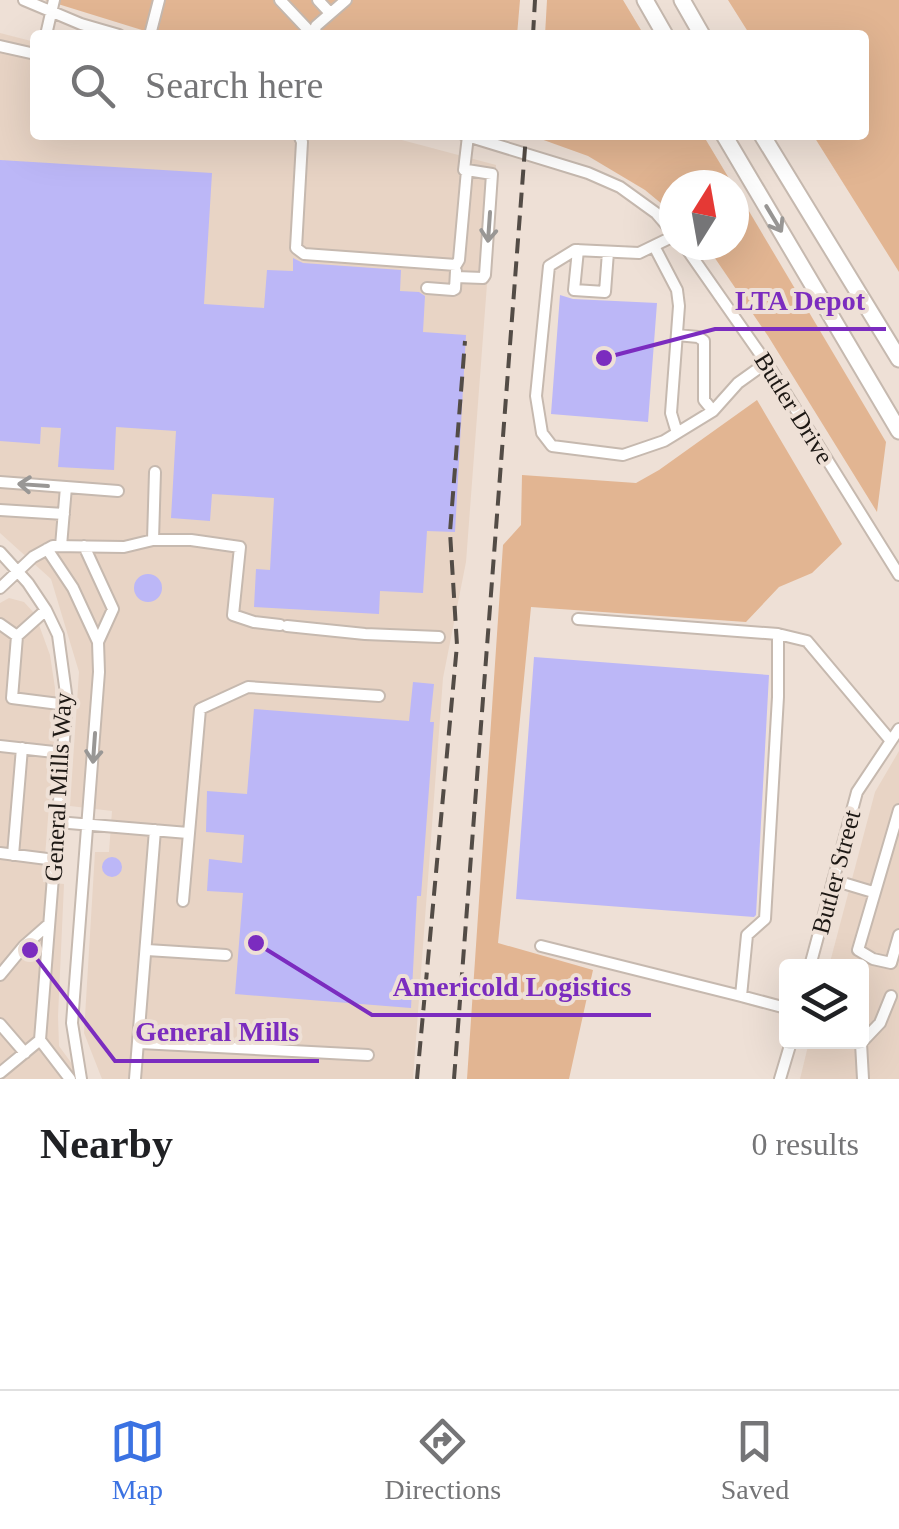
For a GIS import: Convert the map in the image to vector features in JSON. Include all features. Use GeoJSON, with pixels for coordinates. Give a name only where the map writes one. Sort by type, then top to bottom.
{"type":"FeatureCollection","features":[{"type":"Feature","properties":{"kind":"highway"},"geometry":{"type":"LineString","coordinates":[[645,0],[662,30]]}},
{"type":"Feature","properties":{"kind":"highway"},"geometry":{"type":"LineString","coordinates":[[682,0],[699,30]]}},
{"type":"Feature","properties":{"kind":"highway"},"geometry":{"type":"LineString","coordinates":[[727,140],[899,431]]}},
{"type":"Feature","properties":{"kind":"highway"},"geometry":{"type":"LineString","coordinates":[[765,140],[899,359]]}},
{"type":"Feature","properties":{"kind":"street"},"geometry":{"type":"LineString","coordinates":[[24,0],[53,6],[81,24],[102,30]]}},
{"type":"Feature","properties":{"kind":"street"},"geometry":{"type":"LineString","coordinates":[[151,30],[160,0]]}},
{"type":"Feature","properties":{"kind":"street"},"geometry":{"type":"LineString","coordinates":[[280,0],[308,30]]}},
{"type":"Feature","properties":{"kind":"street"},"geometry":{"type":"LineString","coordinates":[[318,0],[330,13]]}},
{"type":"Feature","properties":{"kind":"street"},"geometry":{"type":"LineString","coordinates":[[315,30],[346,0]]}},
{"type":"Feature","properties":{"kind":"street"},"geometry":{"type":"LineString","coordinates":[[0,46],[30,53]]}},
{"type":"Feature","properties":{"kind":"street"},"geometry":{"type":"LineString","coordinates":[[301,140],[296,248],[304,254],[456,271],[483,278],[492,174],[467,170]]}},
{"type":"Feature","properties":{"kind":"street"},"geometry":{"type":"LineString","coordinates":[[427,288],[456,289],[469,140]]}},
{"type":"Feature","properties":{"kind":"street"},"geometry":{"type":"LineString","coordinates":[[482,140],[588,173],[620,187],[659,217]]}},
{"type":"Feature","properties":{"kind":"street"},"geometry":{"type":"LineString","coordinates":[[659,243],[639,253],[574,250],[549,266],[536,396],[542,433],[552,446],[623,455],[664,441],[713,411],[738,383],[766,363]]}},
{"type":"Feature","properties":{"kind":"street"},"geometry":{"type":"LineString","coordinates":[[654,246],[677,290],[671,413],[678,433]]}},
{"type":"Feature","properties":{"kind":"street"},"geometry":{"type":"LineString","coordinates":[[578,250],[574,290],[605,292],[608,252]]}},
{"type":"Feature","properties":{"kind":"street","name":"Butler Drive"},"geometry":{"type":"LineString","coordinates":[[694,260],[766,363],[899,575]]}},
{"type":"Feature","properties":{"kind":"street"},"geometry":{"type":"LineString","coordinates":[[677,335],[704,341],[704,400],[713,411]]}},
{"type":"Feature","properties":{"kind":"street"},"geometry":{"type":"LineString","coordinates":[[152,540],[155,472]]}},
{"type":"Feature","properties":{"kind":"street"},"geometry":{"type":"LineString","coordinates":[[0,482],[118,491]]}},
{"type":"Feature","properties":{"kind":"street"},"geometry":{"type":"LineString","coordinates":[[61,546],[66,487]]}},
{"type":"Feature","properties":{"kind":"street"},"geometry":{"type":"LineString","coordinates":[[0,510],[64,514]]}},
{"type":"Feature","properties":{"kind":"street"},"geometry":{"type":"LineString","coordinates":[[0,588],[32,557],[53,546],[124,548],[152,540],[191,540],[240,547],[234,615],[254,622],[365,634],[439,636]]}},
{"type":"Feature","properties":{"kind":"street"},"geometry":{"type":"LineString","coordinates":[[84,546],[113,609],[98,642]]}},
{"type":"Feature","properties":{"kind":"street"},"geometry":{"type":"LineString","coordinates":[[48,549],[73,588],[98,642],[99,672],[72,1023],[81,1079]]}},
{"type":"Feature","properties":{"kind":"street","name":"General Mills Way"},"geometry":{"type":"LineString","coordinates":[[0,552],[18,569],[58,635],[67,705],[40,1040]]}},
{"type":"Feature","properties":{"kind":"street"},"geometry":{"type":"LineString","coordinates":[[46,610],[17,636],[12,698],[67,705]]}},
{"type":"Feature","properties":{"kind":"street"},"geometry":{"type":"LineString","coordinates":[[578,619],[778,634],[807,641],[891,741]]}},
{"type":"Feature","properties":{"kind":"street"},"geometry":{"type":"LineString","coordinates":[[0,624],[17,636]]}},
{"type":"Feature","properties":{"kind":"street"},"geometry":{"type":"LineString","coordinates":[[741,996],[747,935],[764,919],[778,697],[778,634]]}},
{"type":"Feature","properties":{"kind":"street"},"geometry":{"type":"LineString","coordinates":[[183,900],[200,709],[248,687],[379,696]]}},
{"type":"Feature","properties":{"kind":"street","name":"Butler Street"},"geometry":{"type":"LineString","coordinates":[[812,959],[857,792],[899,729]]}},
{"type":"Feature","properties":{"kind":"street"},"geometry":{"type":"LineString","coordinates":[[0,746],[63,753]]}},
{"type":"Feature","properties":{"kind":"street"},"geometry":{"type":"LineString","coordinates":[[13,855],[22,748]]}},
{"type":"Feature","properties":{"kind":"street"},"geometry":{"type":"LineString","coordinates":[[899,810],[894,841],[858,950],[873,959],[892,963],[899,936]]}},
{"type":"Feature","properties":{"kind":"street"},"geometry":{"type":"LineString","coordinates":[[58,822],[188,833]]}},
{"type":"Feature","properties":{"kind":"street"},"geometry":{"type":"LineString","coordinates":[[135,1079],[155,830]]}},
{"type":"Feature","properties":{"kind":"street"},"geometry":{"type":"LineString","coordinates":[[0,854],[54,860]]}},
{"type":"Feature","properties":{"kind":"street"},"geometry":{"type":"LineString","coordinates":[[834,880],[874,892]]}},
{"type":"Feature","properties":{"kind":"street"},"geometry":{"type":"LineString","coordinates":[[0,975],[50,923]]}},
{"type":"Feature","properties":{"kind":"street"},"geometry":{"type":"LineString","coordinates":[[541,946],[779,1006]]}},
{"type":"Feature","properties":{"kind":"street"},"geometry":{"type":"LineString","coordinates":[[147,950],[226,955]]}},
{"type":"Feature","properties":{"kind":"street"},"geometry":{"type":"LineString","coordinates":[[869,1033],[880,1023],[891,996]]}},
{"type":"Feature","properties":{"kind":"street"},"geometry":{"type":"LineString","coordinates":[[0,1024],[24,1053]]}},
{"type":"Feature","properties":{"kind":"street"},"geometry":{"type":"LineString","coordinates":[[0,1073],[40,1040],[70,1079]]}},
{"type":"Feature","properties":{"kind":"street"},"geometry":{"type":"LineString","coordinates":[[140,1043],[368,1055]]}},
{"type":"Feature","properties":{"kind":"street"},"geometry":{"type":"LineString","coordinates":[[780,1079],[788,1049]]}},
{"type":"Feature","properties":{"kind":"street"},"geometry":{"type":"LineString","coordinates":[[860,1049],[863,1079]]}},
{"type":"Feature","properties":{"kind":"shaded area"},"geometry":{"type":"Polygon","coordinates":[[[45,0],[520,0],[517,30],[142,30],[45,0]]]}},
{"type":"Feature","properties":{"kind":"shaded area"},"geometry":{"type":"Polygon","coordinates":[[[547,0],[623,0],[641,30],[545,30],[547,0]]]}},
{"type":"Feature","properties":{"kind":"shaded area"},"geometry":{"type":"Polygon","coordinates":[[[728,0],[899,0],[899,272],[816,140],[869,140],[869,30],[747,30],[728,0]]]}},
{"type":"Feature","properties":{"kind":"shaded area"},"geometry":{"type":"Polygon","coordinates":[[[0,33],[30,41],[30,140],[402,140],[496,165],[466,562],[443,678],[413,1079],[102,1079],[84,1033],[95,852],[109,852],[112,811],[70,806],[79,672],[51,579],[0,533],[0,33]]]}},
{"type":"Feature","properties":{"kind":"shaded area"},"geometry":{"type":"Polygon","coordinates":[[[544,140],[706,140],[724,170],[659,170],[659,202],[588,156],[544,140]]]}},
{"type":"Feature","properties":{"kind":"shaded area"},"geometry":{"type":"Polygon","coordinates":[[[749,211],[886,442],[877,512],[716,260],[749,260],[749,211]]]}},
{"type":"Feature","properties":{"kind":"shaded area"},"geometry":{"type":"Polygon","coordinates":[[[757,400],[842,544],[812,573],[779,587],[746,622],[531,607],[498,943],[593,970],[569,1079],[467,1079],[503,545],[521,525],[522,475],[636,483],[757,400]]]}},
{"type":"Feature","properties":{"kind":"shaded area"},"geometry":{"type":"Polygon","coordinates":[[[9,598],[24,602],[35,614],[50,655],[55,729],[43,882],[64,884],[59,1046],[83,1079],[0,1079],[0,603],[9,598]]]}},
{"type":"Feature","properties":{"kind":"shaded area"},"geometry":{"type":"Polygon","coordinates":[[[899,751],[899,1079],[800,1079],[807,1049],[869,1049],[869,959],[831,959],[875,792],[899,751]]]}},
{"type":"Feature","properties":{"kind":"building"},"geometry":{"type":"Polygon","coordinates":[[[0,160],[212,173],[204,304],[264,308],[267,270],[293,271],[293,258],[303,263],[401,270],[400,291],[425,296],[423,332],[466,335],[455,532],[427,531],[423,593],[380,591],[379,614],[254,607],[256,569],[270,570],[274,498],[212,494],[210,521],[171,518],[176,431],[116,427],[114,470],[58,467],[61,428],[41,427],[40,444],[0,441],[0,160]]]}},
{"type":"Feature","properties":{"kind":"building"},"geometry":{"type":"Polygon","coordinates":[[[560,295],[657,303],[648,422],[551,414],[560,295]]]}},
{"type":"Feature","properties":{"kind":"building"},"geometry":{"type":"Polygon","coordinates":[[[148,574],[158,578],[162,588],[158,598],[148,602],[138,598],[134,588],[138,578],[148,574]]]}},
{"type":"Feature","properties":{"kind":"building"},"geometry":{"type":"Polygon","coordinates":[[[534,657],[769,675],[754,917],[516,899],[534,657]]]}},
{"type":"Feature","properties":{"kind":"building"},"geometry":{"type":"Polygon","coordinates":[[[413,682],[434,684],[430,722],[434,722],[411,1008],[235,994],[243,893],[207,891],[209,859],[242,863],[244,835],[206,832],[207,791],[247,794],[254,709],[409,721],[413,682]]]}},
{"type":"Feature","properties":{"kind":"building"},"geometry":{"type":"Polygon","coordinates":[[[112,857],[122,867],[112,877],[102,867],[112,857]]]}},
{"type":"Feature","properties":{"kind":"railway"},"geometry":{"type":"LineString","coordinates":[[533,30],[535,0]]}},
{"type":"Feature","properties":{"kind":"railway"},"geometry":{"type":"LineString","coordinates":[[454,1079],[526,140]]}},
{"type":"Feature","properties":{"kind":"railway"},"geometry":{"type":"LineString","coordinates":[[417,1079],[457,645],[450,532],[465,341]]}},
{"type":"Feature","properties":{"kind":"place","name":"LTA Depot"},"geometry":{"type":"Point","coordinates":[604,358]}},
{"type":"Feature","properties":{"kind":"place","name":"Americold Logistics"},"geometry":{"type":"Point","coordinates":[256,943]}},
{"type":"Feature","properties":{"kind":"place","name":"General Mills"},"geometry":{"type":"Point","coordinates":[30,950]}}]}
